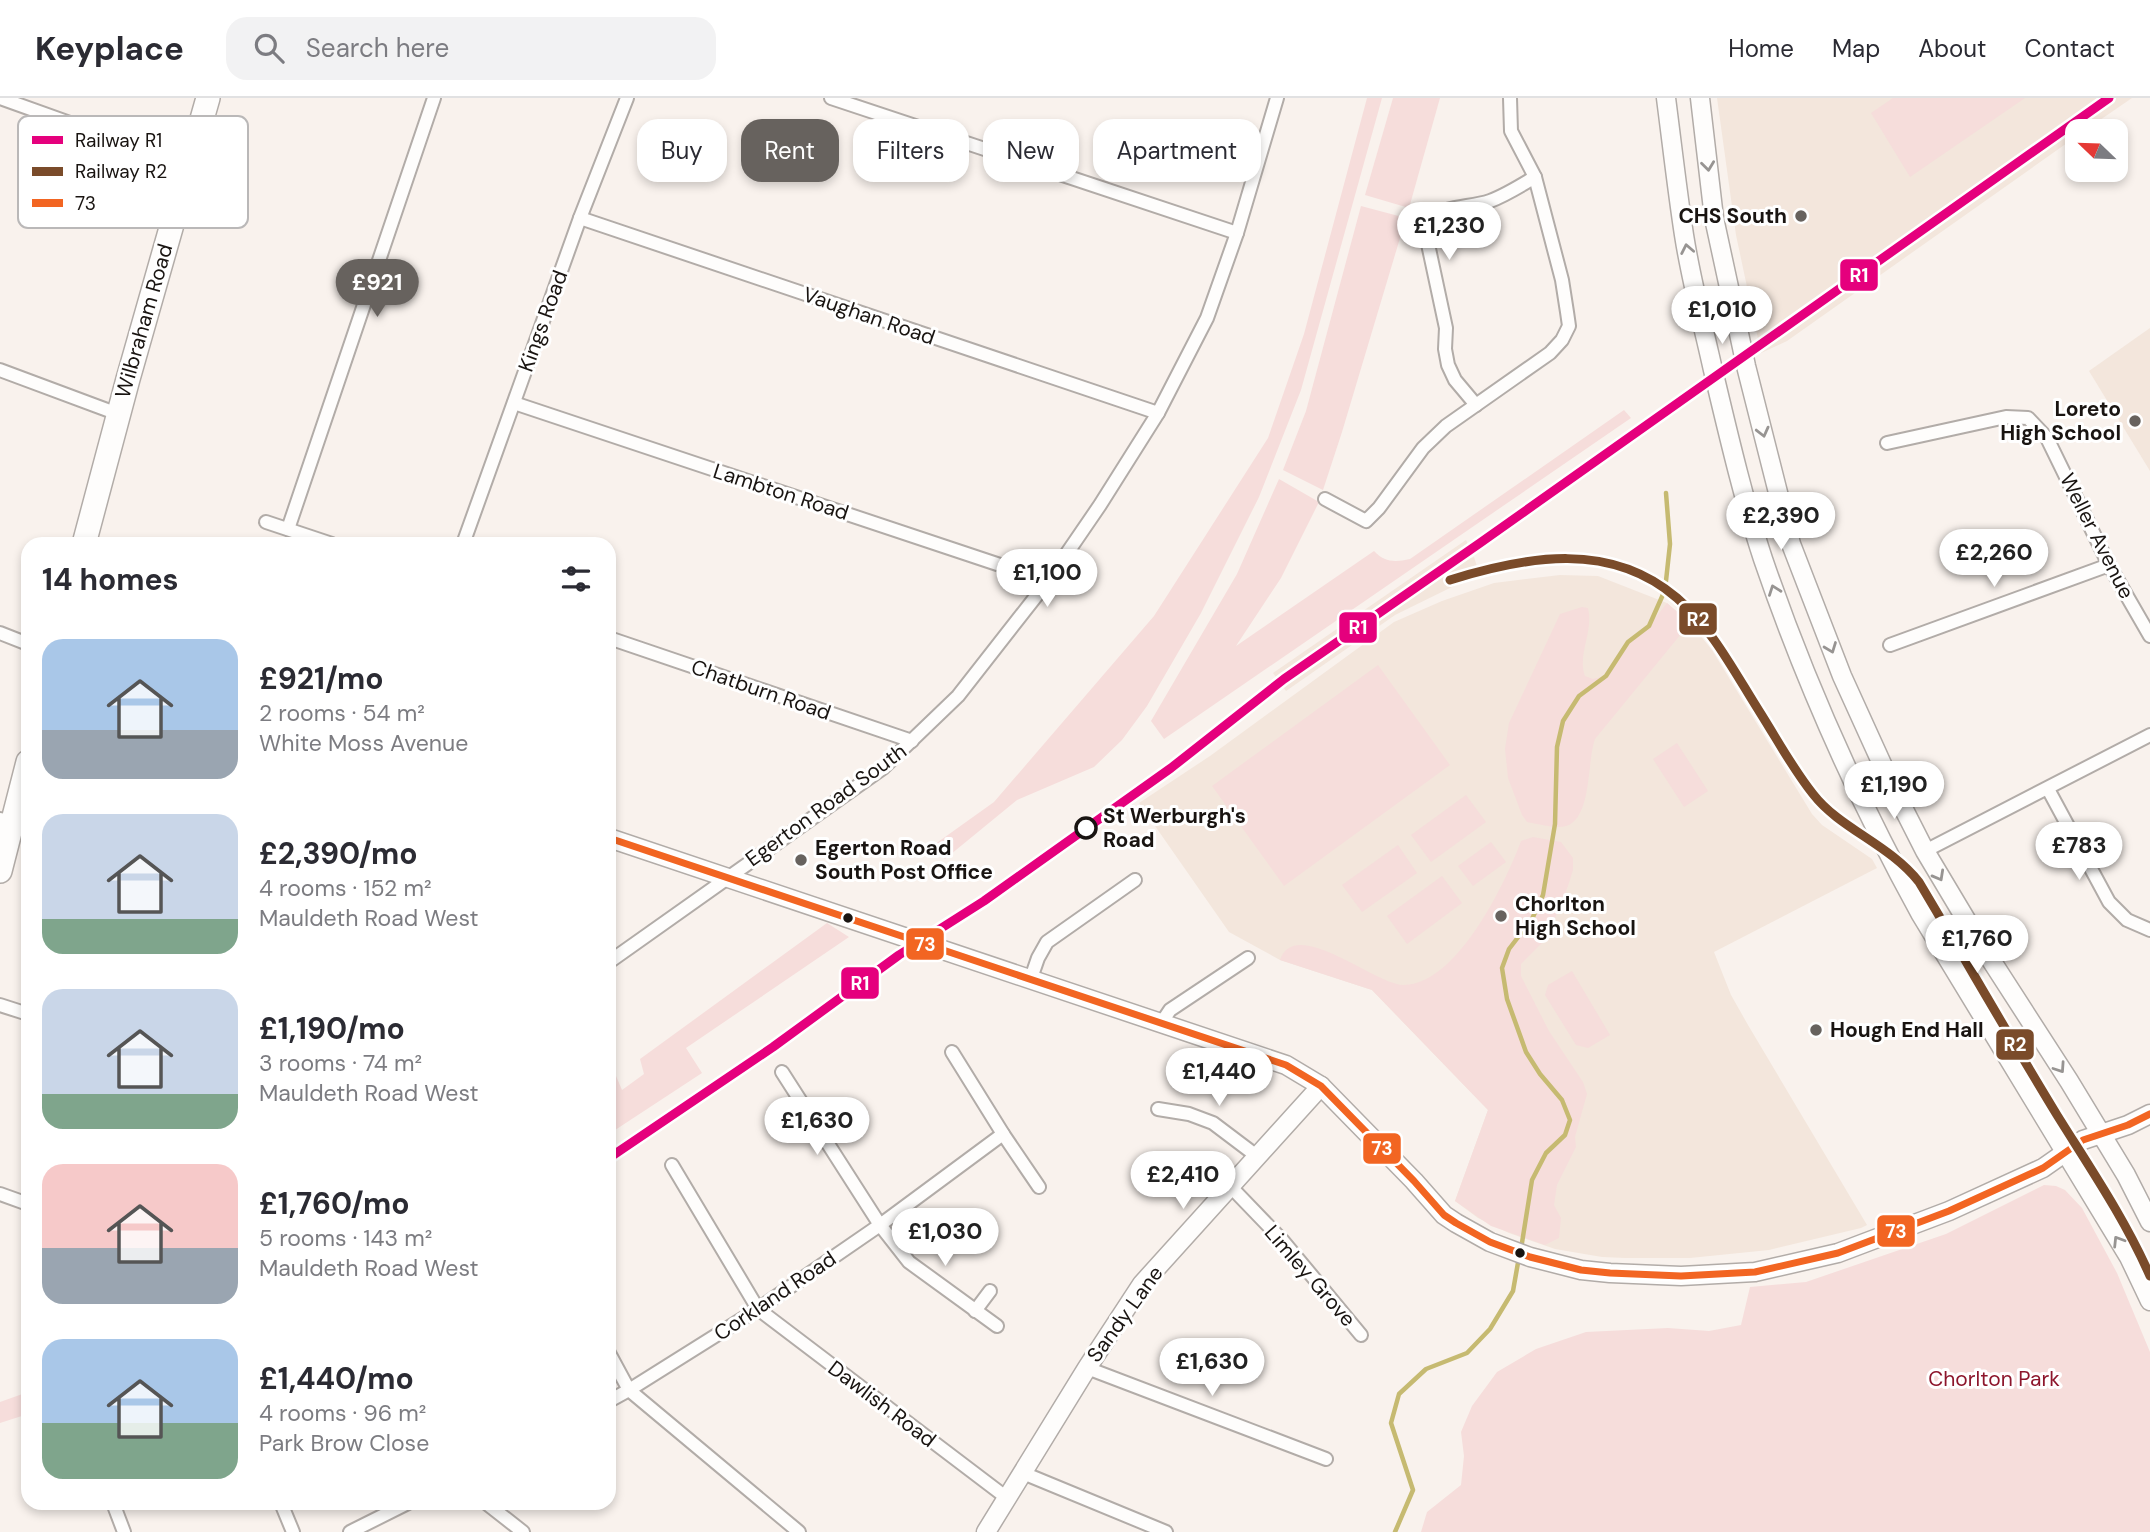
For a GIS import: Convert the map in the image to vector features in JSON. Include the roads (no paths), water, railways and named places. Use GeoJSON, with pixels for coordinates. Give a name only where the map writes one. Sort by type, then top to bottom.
{"type":"FeatureCollection","features":[{"type":"Feature","properties":{"kind":"highway","name":"Wilbraham Road"},"geometry":{"type":"LineString","coordinates":[[202,116],[208,98]]}},
{"type":"Feature","properties":{"kind":"highway","name":"Wilbraham Road"},"geometry":{"type":"LineString","coordinates":[[85,537],[170,228]]}},
{"type":"Feature","properties":{"kind":"highway"},"geometry":{"type":"LineString","coordinates":[[0,871],[21,793]]}},
{"type":"Feature","properties":{"kind":"street"},"geometry":{"type":"LineString","coordinates":[[0,98],[50,116]]}},
{"type":"Feature","properties":{"kind":"street"},"geometry":{"type":"LineString","coordinates":[[288,529],[434,98]]}},
{"type":"Feature","properties":{"kind":"street","name":"Kings Road"},"geometry":{"type":"LineString","coordinates":[[465,537],[580,218],[627,98]]}},
{"type":"Feature","properties":{"kind":"street"},"geometry":{"type":"LineString","coordinates":[[831,98],[1237,233]]}},
{"type":"Feature","properties":{"kind":"street","name":"Egerton Road South"},"geometry":{"type":"LineString","coordinates":[[616,957],[883,768],[958,696],[1048,581],[1158,414],[1207,318],[1237,233],[1277,98]]}},
{"type":"Feature","properties":{"kind":"street"},"geometry":{"type":"LineString","coordinates":[[1325,499],[1366,521],[1379,508],[1423,448],[1446,426],[1550,354],[1569,326],[1562,280],[1535,177],[1511,131],[1510,98]]}},
{"type":"Feature","properties":{"kind":"street"},"geometry":{"type":"LineString","coordinates":[[1667,98],[1684,237],[1717,389],[1763,558],[1795,646],[1836,745],[1920,913],[2129,1257],[2150,1301]]}},
{"type":"Feature","properties":{"kind":"street"},"geometry":{"type":"LineString","coordinates":[[1700,98],[1714,218],[1746,366],[1791,544],[1842,676],[1874,750],[1925,850],[1980,943],[2126,1175],[2150,1222]]}},
{"type":"Feature","properties":{"kind":"street"},"geometry":{"type":"LineString","coordinates":[[1476,405],[1455,380],[1448,365],[1445,349],[1446,328],[1426,230],[1428,220],[1441,211],[1490,201],[1535,177]]}},
{"type":"Feature","properties":{"kind":"street","name":"Vaughan Road"},"geometry":{"type":"LineString","coordinates":[[580,218],[1158,414]]}},
{"type":"Feature","properties":{"kind":"street"},"geometry":{"type":"LineString","coordinates":[[0,370],[118,414]]}},
{"type":"Feature","properties":{"kind":"street","name":"Lambton Road"},"geometry":{"type":"LineString","coordinates":[[513,403],[1048,581]]}},
{"type":"Feature","properties":{"kind":"street","name":"Weller Avenue"},"geometry":{"type":"LineString","coordinates":[[1887,443],[2006,416],[2028,418],[2047,438],[2109,565],[2150,636]]}},
{"type":"Feature","properties":{"kind":"street"},"geometry":{"type":"LineString","coordinates":[[266,522],[311,537]]}},
{"type":"Feature","properties":{"kind":"street"},"geometry":{"type":"LineString","coordinates":[[1890,645],[2109,565]]}},
{"type":"Feature","properties":{"kind":"street"},"geometry":{"type":"LineString","coordinates":[[0,633],[21,641]]}},
{"type":"Feature","properties":{"kind":"street","name":"Chatburn Road"},"geometry":{"type":"LineString","coordinates":[[616,640],[912,741]]}},
{"type":"Feature","properties":{"kind":"street"},"geometry":{"type":"LineString","coordinates":[[1925,850],[2150,735]]}},
{"type":"Feature","properties":{"kind":"street"},"geometry":{"type":"LineString","coordinates":[[2048,789],[2109,902],[2126,920],[2150,930]]}},
{"type":"Feature","properties":{"kind":"street"},"geometry":{"type":"LineString","coordinates":[[616,840],[1286,1065],[1321,1086],[1444,1215],[1490,1242],[1530,1257],[1581,1270],[1681,1276],[1755,1272],[1838,1253],[1890,1235],[2026,1177],[2083,1140],[2128,1125],[2150,1114]]}},
{"type":"Feature","properties":{"kind":"street"},"geometry":{"type":"LineString","coordinates":[[1030,981],[1047,942],[1135,880]]}},
{"type":"Feature","properties":{"kind":"street"},"geometry":{"type":"LineString","coordinates":[[1162,1022],[1170,1010],[1248,958]]}},
{"type":"Feature","properties":{"kind":"street"},"geometry":{"type":"LineString","coordinates":[[0,1004],[21,1012]]}},
{"type":"Feature","properties":{"kind":"street"},"geometry":{"type":"LineString","coordinates":[[952,1052],[1039,1187]]}},
{"type":"Feature","properties":{"kind":"street"},"geometry":{"type":"LineString","coordinates":[[782,1072],[880,1225],[909,1262],[997,1326]]}},
{"type":"Feature","properties":{"kind":"street","name":"Sandy Lane"},"geometry":{"type":"LineString","coordinates":[[986,1532],[1142,1284],[1321,1086]]}},
{"type":"Feature","properties":{"kind":"street"},"geometry":{"type":"LineString","coordinates":[[1158,1109],[1189,1114],[1213,1123],[1258,1157]]}},
{"type":"Feature","properties":{"kind":"street","name":"Corkland Road"},"geometry":{"type":"LineString","coordinates":[[616,1397],[758,1309],[880,1225],[1003,1134]]}},
{"type":"Feature","properties":{"kind":"street"},"geometry":{"type":"LineString","coordinates":[[672,1165],[758,1309]]}},
{"type":"Feature","properties":{"kind":"street","name":"Limley Grove"},"geometry":{"type":"LineString","coordinates":[[1231,1187],[1283,1241],[1361,1335]]}},
{"type":"Feature","properties":{"kind":"street"},"geometry":{"type":"LineString","coordinates":[[0,1194],[21,1202]]}},
{"type":"Feature","properties":{"kind":"street"},"geometry":{"type":"LineString","coordinates":[[975,1311],[990,1291]]}},
{"type":"Feature","properties":{"kind":"street","name":"Dawlish Road"},"geometry":{"type":"LineString","coordinates":[[758,1309],[1007,1498]]}},
{"type":"Feature","properties":{"kind":"street"},"geometry":{"type":"LineString","coordinates":[[616,1366],[629,1390],[799,1532]]}},
{"type":"Feature","properties":{"kind":"street"},"geometry":{"type":"LineString","coordinates":[[1087,1368],[1326,1459]]}},
{"type":"Feature","properties":{"kind":"street"},"geometry":{"type":"LineString","coordinates":[[1023,1473],[1166,1532]]}},
{"type":"Feature","properties":{"kind":"street"},"geometry":{"type":"LineString","coordinates":[[116,1510],[124,1532]]}},
{"type":"Feature","properties":{"kind":"street"},"geometry":{"type":"LineString","coordinates":[[284,1510],[293,1532]]}},
{"type":"Feature","properties":{"kind":"street"},"geometry":{"type":"LineString","coordinates":[[350,1532],[394,1510]]}},
{"type":"Feature","properties":{"kind":"street"},"geometry":{"type":"LineString","coordinates":[[495,1510],[523,1532]]}},
{"type":"Feature","properties":{"kind":"waterway"},"geometry":{"type":"LineString","coordinates":[[1521,1249],[1532,1180],[1546,1153],[1565,1135],[1570,1120],[1562,1100],[1526,1052],[1507,999],[1502,968],[1509,949],[1532,919],[1543,895],[1555,824],[1557,747],[1563,721],[1579,696],[1606,676],[1628,642],[1649,626],[1665,590],[1670,544],[1666,493]]}},
{"type":"Feature","properties":{"kind":"waterway"},"geometry":{"type":"LineString","coordinates":[[1395,1532],[1413,1490],[1391,1423],[1399,1394],[1426,1369],[1467,1353],[1490,1329],[1513,1291],[1519,1257]]}},
{"type":"Feature","properties":{"kind":"rail line","name":"R1"},"geometry":{"type":"LineString","coordinates":[[616,1153],[773,1047],[899,955],[984,901],[1171,768],[1284,679],[2109,98]]}},
{"type":"Feature","properties":{"kind":"rail line","name":"R2"},"geometry":{"type":"LineString","coordinates":[[1450,580],[1538,560],[1596,561],[1625,568],[1651,580],[1690,610],[1723,653],[1813,794],[1837,817],[1894,857],[1919,882],[2118,1214],[2150,1276]]}},
{"type":"Feature","properties":{"kind":"place","name":"CHS South"},"geometry":{"type":"Point","coordinates":[1801,216]}},
{"type":"Feature","properties":{"kind":"place","name":"Loreto High School"},"geometry":{"type":"Point","coordinates":[2135,421]}},
{"type":"Feature","properties":{"kind":"place","name":"St Werburgh's Road"},"geometry":{"type":"Point","coordinates":[1086,828]}},
{"type":"Feature","properties":{"kind":"place","name":"Egerton Road South Post Office"},"geometry":{"type":"Point","coordinates":[801,860]}},
{"type":"Feature","properties":{"kind":"place","name":"Chorlton High School"},"geometry":{"type":"Point","coordinates":[1501,916]}},
{"type":"Feature","properties":{"kind":"place","name":"Hough End Hall"},"geometry":{"type":"Point","coordinates":[1816,1030]}},
{"type":"Feature","properties":{"kind":"park label","name":"Chorlton Park"},"geometry":{"type":"Point","coordinates":[1994,1379]}}]}
